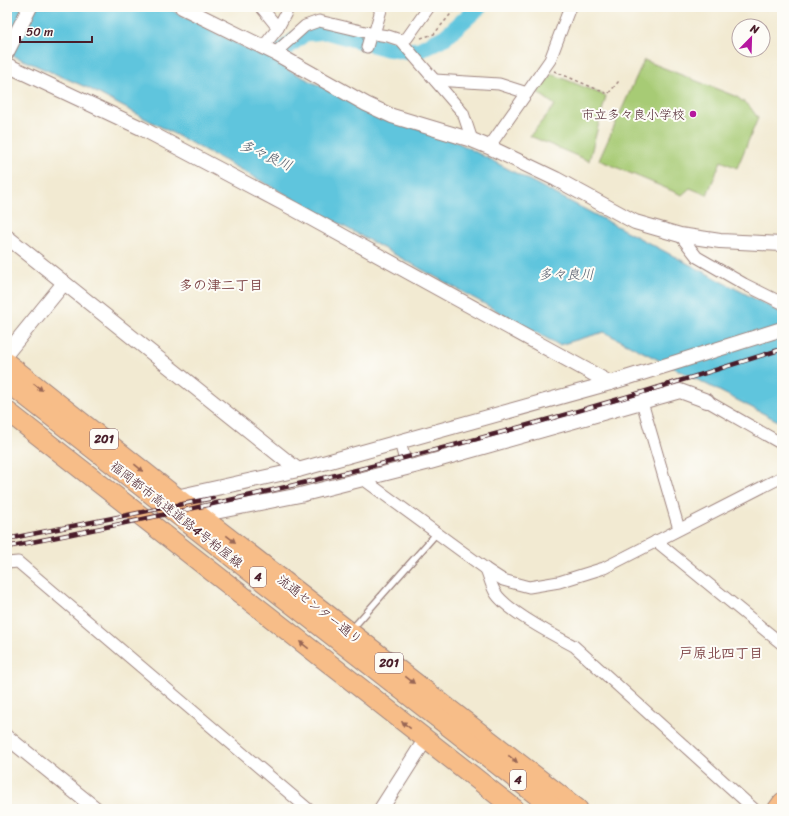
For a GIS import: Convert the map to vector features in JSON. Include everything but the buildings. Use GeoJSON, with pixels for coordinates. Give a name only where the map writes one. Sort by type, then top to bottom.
{"type":"FeatureCollection","features":[{"type":"Feature","properties":{"kind":"highway","name":"流通センター通り"},"geometry":{"type":"LineString","coordinates":[[7,363],[176,497],[578,809]]}},
{"type":"Feature","properties":{"kind":"highway","name":"福岡都市高速道路4号粕屋線"},"geometry":{"type":"LineString","coordinates":[[7,381],[79,445],[477,756],[555,809]]}},
{"type":"Feature","properties":{"kind":"highway","name":"福岡都市高速道路4号粕屋線"},"geometry":{"type":"LineString","coordinates":[[7,397],[79,445]]}},
{"type":"Feature","properties":{"kind":"highway"},"geometry":{"type":"LineString","coordinates":[[7,411],[515,809]]}},
{"type":"Feature","properties":{"kind":"highway","name":"福岡都市高速道路4号粕屋線"},"geometry":{"type":"LineString","coordinates":[[477,756],[534,809]]}},
{"type":"Feature","properties":{"kind":"main road"},"geometry":{"type":"LineString","coordinates":[[777,809],[782,802]]}},
{"type":"Feature","properties":{"kind":"street"},"geometry":{"type":"LineString","coordinates":[[9,50],[30,7]]}},
{"type":"Feature","properties":{"kind":"street"},"geometry":{"type":"LineString","coordinates":[[182,7],[269,50],[379,110],[392,116],[472,140],[489,147],[556,179],[635,222],[680,235],[720,241],[782,244]]}},
{"type":"Feature","properties":{"kind":"street"},"geometry":{"type":"LineString","coordinates":[[261,7],[278,28]]}},
{"type":"Feature","properties":{"kind":"street"},"geometry":{"type":"LineString","coordinates":[[269,50],[289,7]]}},
{"type":"Feature","properties":{"kind":"street"},"geometry":{"type":"LineString","coordinates":[[367,47],[380,10],[378,7]]}},
{"type":"Feature","properties":{"kind":"street"},"geometry":{"type":"LineString","coordinates":[[403,39],[429,7]]}},
{"type":"Feature","properties":{"kind":"street"},"geometry":{"type":"LineString","coordinates":[[489,147],[550,60],[570,7]]}},
{"type":"Feature","properties":{"kind":"street"},"geometry":{"type":"LineString","coordinates":[[269,50],[305,26],[319,21],[372,34],[403,39],[463,113],[472,140]]}},
{"type":"Feature","properties":{"kind":"street"},"geometry":{"type":"LineString","coordinates":[[7,65],[141,128],[280,202],[610,383]]}},
{"type":"Feature","properties":{"kind":"street"},"geometry":{"type":"LineString","coordinates":[[435,80],[499,84],[527,93]]}},
{"type":"Feature","properties":{"kind":"street"},"geometry":{"type":"LineString","coordinates":[[680,235],[697,257],[744,284],[782,303]]}},
{"type":"Feature","properties":{"kind":"street"},"geometry":{"type":"LineString","coordinates":[[7,238],[298,470]]}},
{"type":"Feature","properties":{"kind":"street"},"geometry":{"type":"LineString","coordinates":[[7,353],[64,283]]}},
{"type":"Feature","properties":{"kind":"street"},"geometry":{"type":"LineString","coordinates":[[176,497],[298,470],[400,442],[610,383],[782,329]]}},
{"type":"Feature","properties":{"kind":"street"},"geometry":{"type":"LineString","coordinates":[[200,515],[300,495],[407,468],[680,391],[707,401],[782,444]]}},
{"type":"Feature","properties":{"kind":"street"},"geometry":{"type":"LineString","coordinates":[[642,402],[679,529]]}},
{"type":"Feature","properties":{"kind":"street"},"geometry":{"type":"LineString","coordinates":[[400,442],[407,468]]}},
{"type":"Feature","properties":{"kind":"street"},"geometry":{"type":"LineString","coordinates":[[363,479],[436,534],[486,569],[503,580],[529,587],[545,586],[604,568],[782,477]]}},
{"type":"Feature","properties":{"kind":"street"},"geometry":{"type":"LineString","coordinates":[[656,541],[782,644]]}},
{"type":"Feature","properties":{"kind":"street"},"geometry":{"type":"LineString","coordinates":[[7,563],[18,562],[308,809]]}},
{"type":"Feature","properties":{"kind":"street"},"geometry":{"type":"LineString","coordinates":[[486,569],[495,593],[505,604],[539,627],[574,646],[754,809]]}},
{"type":"Feature","properties":{"kind":"street"},"geometry":{"type":"LineString","coordinates":[[7,737],[96,809]]}},
{"type":"Feature","properties":{"kind":"street"},"geometry":{"type":"LineString","coordinates":[[382,809],[426,740]]}},
{"type":"Feature","properties":{"kind":"lane"},"geometry":{"type":"LineString","coordinates":[[349,632],[436,534]]}},
{"type":"Feature","properties":{"kind":"path"},"geometry":{"type":"LineString","coordinates":[[403,39],[423,38],[434,34],[455,9]]}},
{"type":"Feature","properties":{"kind":"path"},"geometry":{"type":"LineString","coordinates":[[545,67],[608,94],[619,82]]}},
{"type":"Feature","properties":{"kind":"green space"},"geometry":{"type":"Polygon","coordinates":[[[644,60],[737,97],[750,107],[758,118],[737,168],[721,161],[707,195],[690,188],[682,195],[599,160],[644,60]]]}},
{"type":"Feature","properties":{"kind":"green space"},"geometry":{"type":"Polygon","coordinates":[[[552,74],[606,96],[589,161],[530,136],[555,105],[537,92],[552,74]]]}},
{"type":"Feature","properties":{"kind":"water","name":"多々良川"},"geometry":{"type":"Polygon","coordinates":[[[7,7],[165,7],[377,115],[451,139],[778,311],[782,317],[782,423],[604,332],[559,345],[225,161],[88,88],[7,53],[7,7]]]}},
{"type":"Feature","properties":{"kind":"waterway"},"geometry":{"type":"LineString","coordinates":[[256,77],[266,63],[305,33],[326,31],[387,48],[407,51],[419,50],[445,37],[479,7]]}},
{"type":"Feature","properties":{"kind":"railway"},"geometry":{"type":"LineString","coordinates":[[7,547],[203,506],[398,460],[591,407],[782,349]]}},
{"type":"Feature","properties":{"kind":"railway"},"geometry":{"type":"LineString","coordinates":[[7,539],[213,498]]}},
{"type":"Feature","properties":{"kind":"place","name":"市立多々良小学校"},"geometry":{"type":"Point","coordinates":[693,114]}},
{"type":"Feature","properties":{"kind":"district","name":"多の津二丁目"},"geometry":{"type":"Point","coordinates":[221,285]}},
{"type":"Feature","properties":{"kind":"district","name":"戸原北四丁目"},"geometry":{"type":"Point","coordinates":[721,653]}}]}
